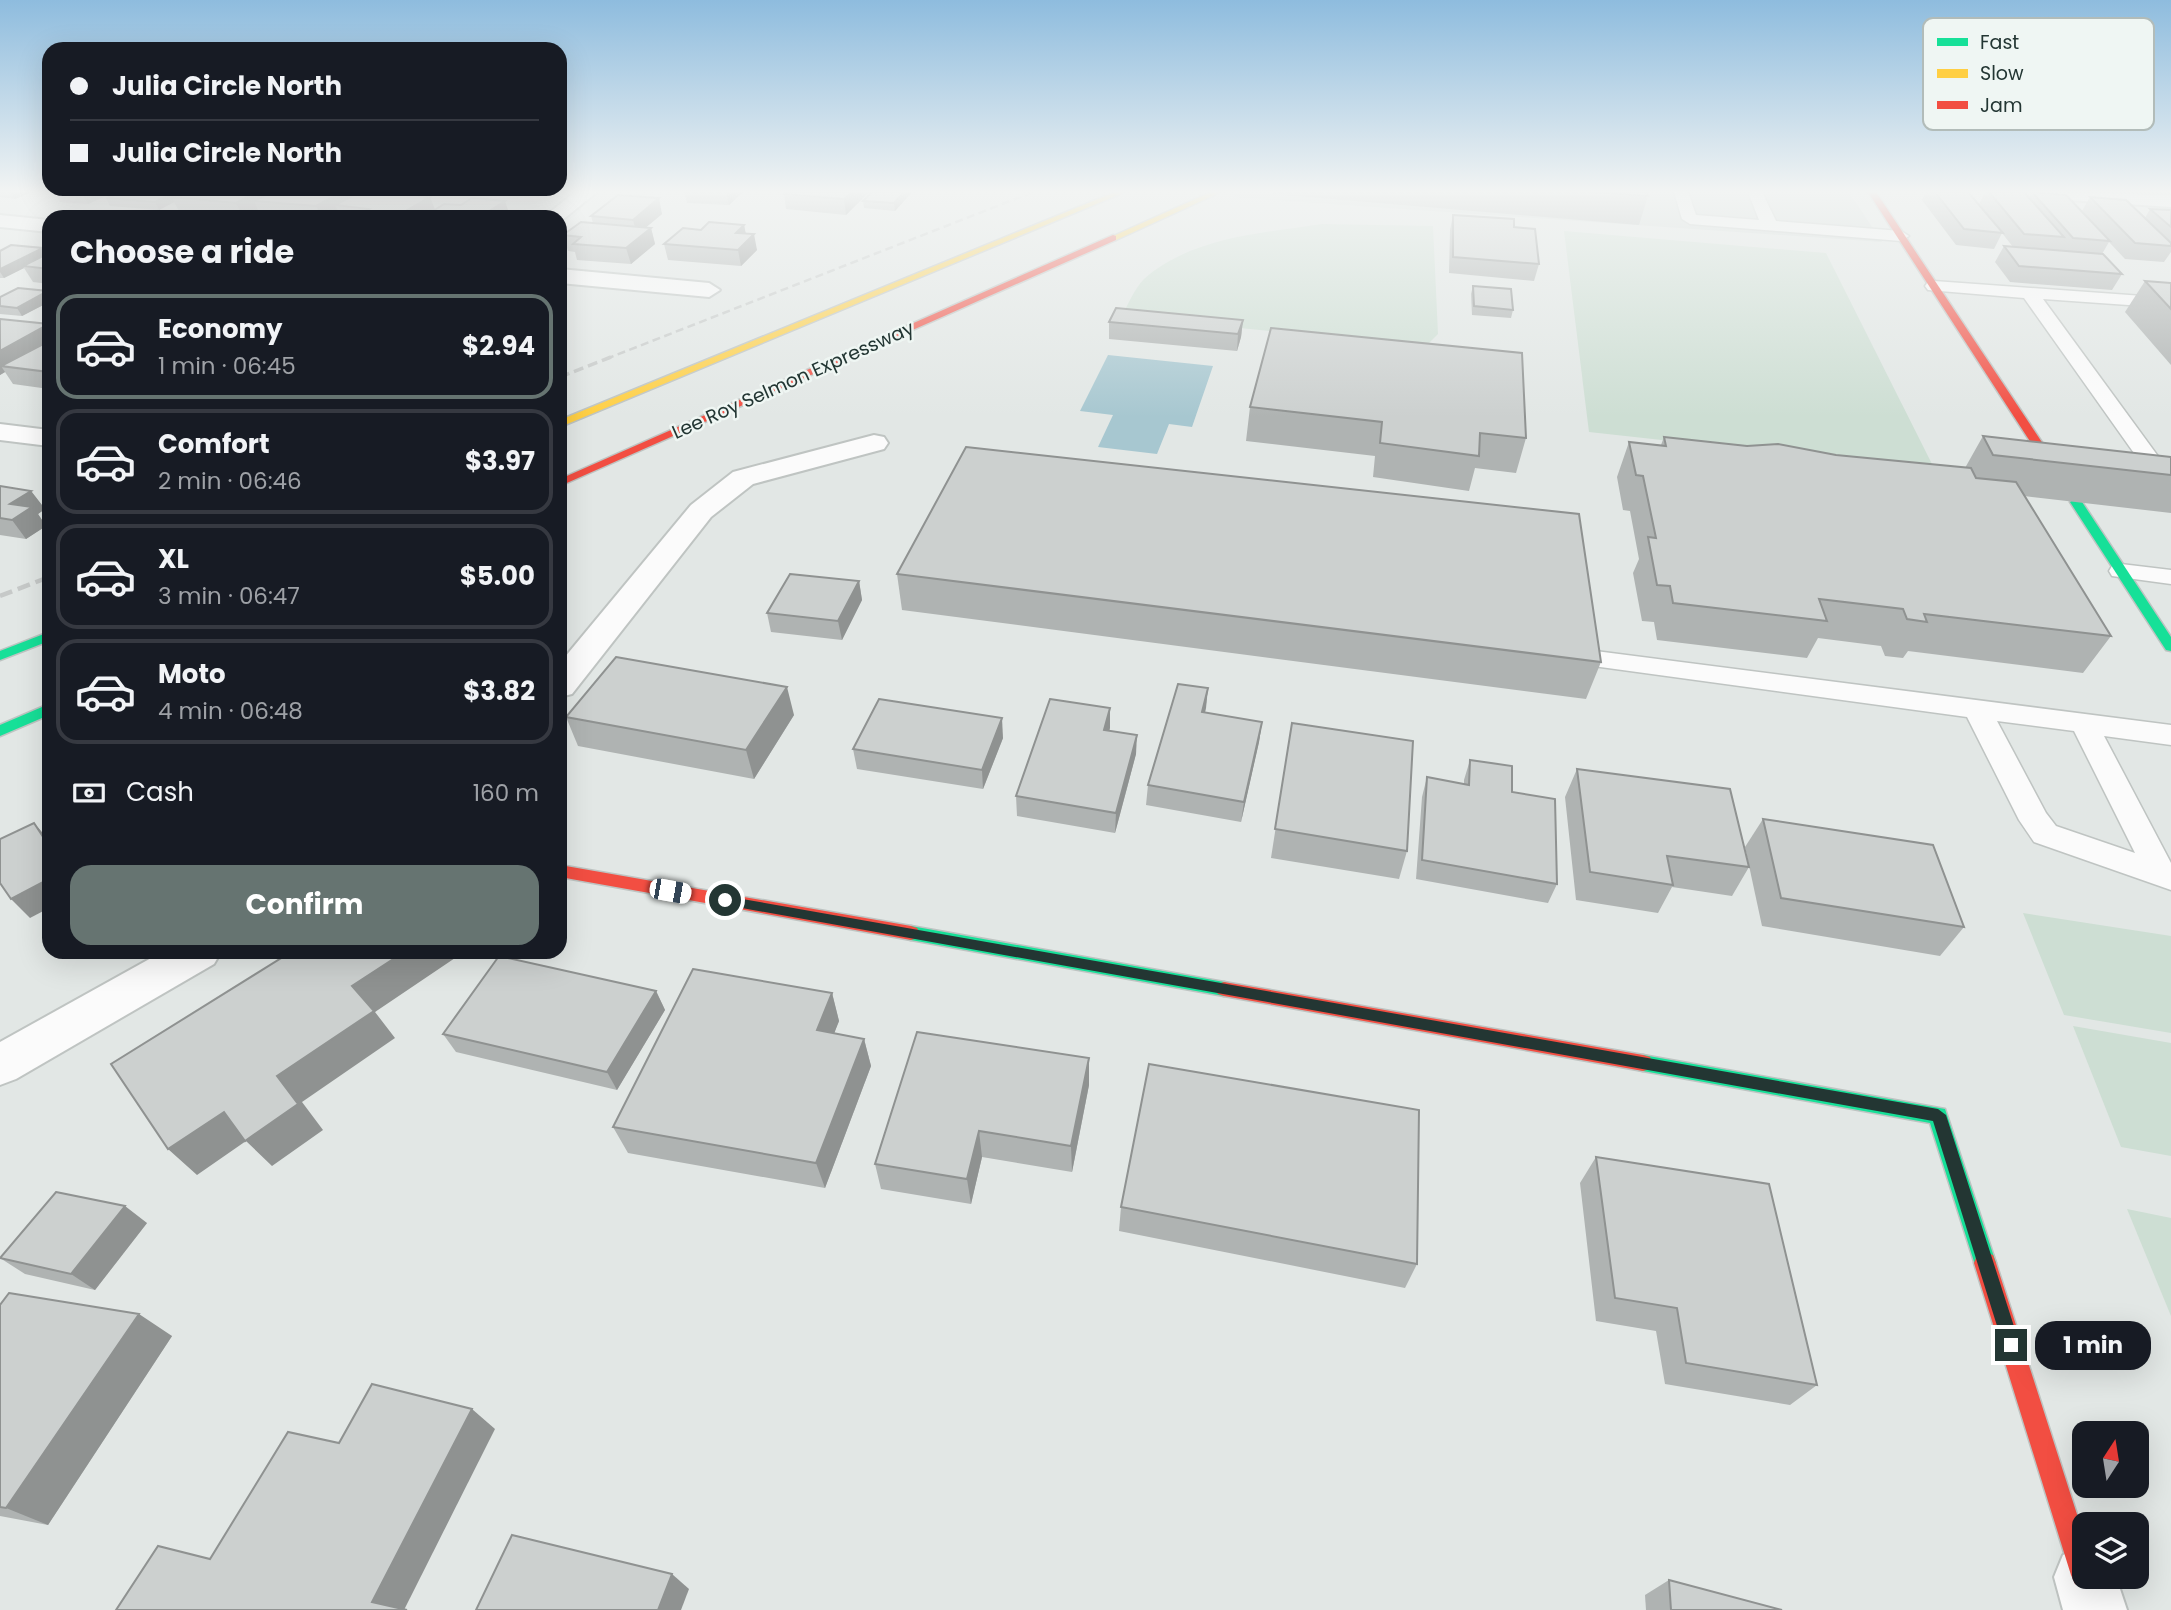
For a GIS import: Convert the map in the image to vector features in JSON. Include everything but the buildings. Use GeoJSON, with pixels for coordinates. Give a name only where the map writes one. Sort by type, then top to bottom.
{"type":"FeatureCollection","features":[{"type":"Feature","properties":{"kind":"main road","name":"Lee Roy Selmon Expressway"},"geometry":{"type":"LineString","coordinates":[[567,421],[939,267]]}},
{"type":"Feature","properties":{"kind":"main road","name":"Lee Roy Selmon Expressway"},"geometry":{"type":"LineString","coordinates":[[567,480],[1047,267]]}},
{"type":"Feature","properties":{"kind":"main road"},"geometry":{"type":"LineString","coordinates":[[1922,267],[2063,483]]}},
{"type":"Feature","properties":{"kind":"main road"},"geometry":{"type":"LineString","coordinates":[[2076,502],[2170,644]]}},
{"type":"Feature","properties":{"kind":"main road"},"geometry":{"type":"LineString","coordinates":[[0,656],[42,639]]}},
{"type":"Feature","properties":{"kind":"main road"},"geometry":{"type":"LineString","coordinates":[[0,731],[42,712]]}},
{"type":"Feature","properties":{"kind":"main road"},"geometry":{"type":"LineString","coordinates":[[567,872],[1938,1115],[2072,1535]]}},
{"type":"Feature","properties":{"kind":"street"},"geometry":{"type":"LineString","coordinates":[[567,277],[709,290]]}},
{"type":"Feature","properties":{"kind":"street"},"geometry":{"type":"LineString","coordinates":[[0,432],[42,437]]}},
{"type":"Feature","properties":{"kind":"street"},"geometry":{"type":"LineString","coordinates":[[567,677],[701,511],[743,478],[874,443]]}},
{"type":"Feature","properties":{"kind":"street"},"geometry":{"type":"LineString","coordinates":[[0,1065],[188,959]]}},
{"type":"Feature","properties":{"kind":"street"},"geometry":{"type":"LineString","coordinates":[[2089,1589],[2095,1610]]}},
{"type":"Feature","properties":{"kind":"lane"},"geometry":{"type":"LineString","coordinates":[[1934,286],[2171,303]]}},
{"type":"Feature","properties":{"kind":"lane"},"geometry":{"type":"LineString","coordinates":[[2029,292],[2171,489]]}},
{"type":"Feature","properties":{"kind":"lane"},"geometry":{"type":"LineString","coordinates":[[2121,571],[2171,577]]}},
{"type":"Feature","properties":{"kind":"lane"},"geometry":{"type":"LineString","coordinates":[[1580,657],[2171,735]]}},
{"type":"Feature","properties":{"kind":"lane"},"geometry":{"type":"LineString","coordinates":[[1977,709],[2034,820],[2045,834],[2166,876]]}},
{"type":"Feature","properties":{"kind":"lane"},"geometry":{"type":"LineString","coordinates":[[2084,724],[2166,876]]}},
{"type":"Feature","properties":{"kind":"green space"},"geometry":{"type":"Polygon","coordinates":[[[1160,267],[1435,267],[1438,334],[1425,347],[1122,316],[1144,279],[1160,267]]]}},
{"type":"Feature","properties":{"kind":"green space"},"geometry":{"type":"Polygon","coordinates":[[[1568,267],[1833,267],[1935,470],[1589,432],[1568,267]]]}},
{"type":"Feature","properties":{"kind":"green space"},"geometry":{"type":"Polygon","coordinates":[[[2023,913],[2171,936],[2171,1033],[2064,1015],[2023,913]]]}},
{"type":"Feature","properties":{"kind":"green space"},"geometry":{"type":"Polygon","coordinates":[[[2073,1026],[2171,1043],[2171,1156],[2121,1147],[2073,1026]]]}},
{"type":"Feature","properties":{"kind":"green space"},"geometry":{"type":"Polygon","coordinates":[[[2127,1209],[2171,1218],[2171,1316],[2127,1209]]]}},
{"type":"Feature","properties":{"kind":"water"},"geometry":{"type":"Polygon","coordinates":[[[1108,355],[1213,366],[1192,427],[1169,424],[1157,454],[1098,447],[1113,415],[1080,411],[1108,355]]]}},
{"type":"Feature","properties":{"kind":"railway"},"geometry":{"type":"LineString","coordinates":[[606,359],[841,267]]}},
{"type":"Feature","properties":{"kind":"railway"},"geometry":{"type":"LineString","coordinates":[[567,374],[611,357]]}},
{"type":"Feature","properties":{"kind":"railway"},"geometry":{"type":"LineString","coordinates":[[0,596],[42,580]]}},
{"type":"Feature","properties":{"kind":"traffic: fast"},"geometry":{"type":"LineString","coordinates":[[2076,502],[2171,647]]}},
{"type":"Feature","properties":{"kind":"traffic: fast"},"geometry":{"type":"LineString","coordinates":[[0,656],[42,639]]}},
{"type":"Feature","properties":{"kind":"traffic: fast"},"geometry":{"type":"LineString","coordinates":[[0,731],[42,712]]}},
{"type":"Feature","properties":{"kind":"traffic: fast"},"geometry":{"type":"LineString","coordinates":[[911,933],[1224,989]]}},
{"type":"Feature","properties":{"kind":"traffic: fast"},"geometry":{"type":"LineString","coordinates":[[1643,1063],[1938,1115],[1985,1263]]}},
{"type":"Feature","properties":{"kind":"traffic: slow"},"geometry":{"type":"LineString","coordinates":[[567,421],[939,267]]}},
{"type":"Feature","properties":{"kind":"traffic: jam"},"geometry":{"type":"LineString","coordinates":[[567,480],[1047,267]]}},
{"type":"Feature","properties":{"kind":"traffic: jam"},"geometry":{"type":"LineString","coordinates":[[1921,267],[2063,483]]}},
{"type":"Feature","properties":{"kind":"traffic: jam"},"geometry":{"type":"LineString","coordinates":[[567,872],[911,933]]}},
{"type":"Feature","properties":{"kind":"traffic: jam"},"geometry":{"type":"LineString","coordinates":[[1224,989],[1643,1063]]}},
{"type":"Feature","properties":{"kind":"traffic: jam"},"geometry":{"type":"LineString","coordinates":[[1985,1263],[2072,1537]]}},
{"type":"Feature","properties":{"kind":"route"},"geometry":{"type":"LineString","coordinates":[[725,900],[1938,1115],[2011,1345]]}}]}
